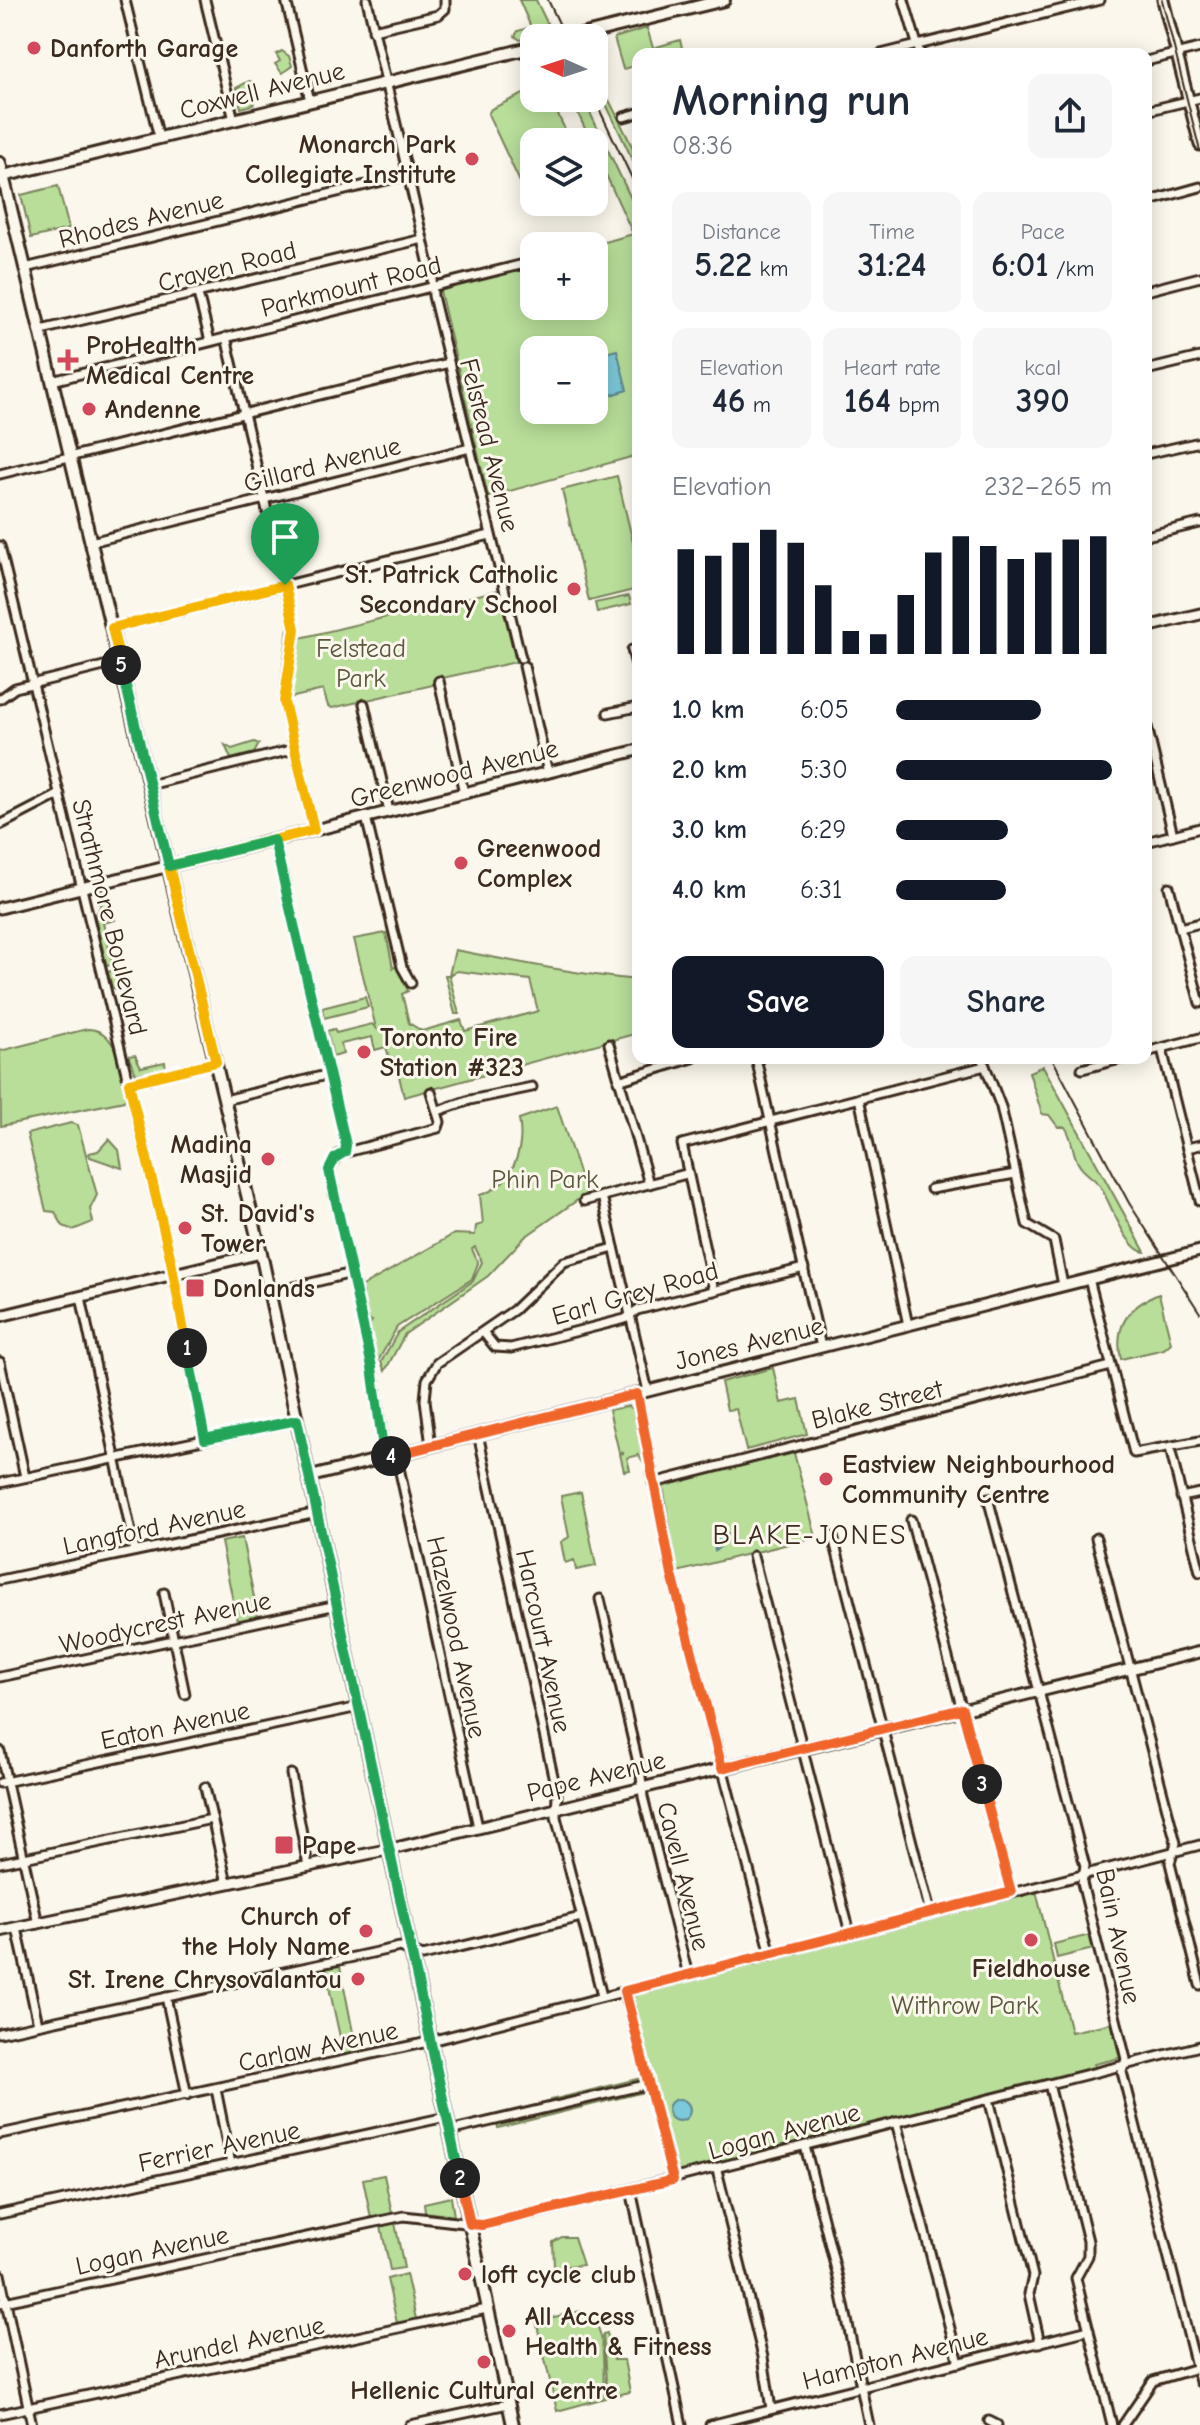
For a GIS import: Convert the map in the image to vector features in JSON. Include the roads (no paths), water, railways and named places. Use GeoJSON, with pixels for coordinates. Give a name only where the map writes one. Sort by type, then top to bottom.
{"type":"FeatureCollection","features":[{"type":"Feature","properties":{"kind":"main road"},"geometry":{"type":"LineString","coordinates":[[608,28],[724,0]]}},
{"type":"Feature","properties":{"kind":"main road","name":"Coxwell Avenue"},"geometry":{"type":"LineString","coordinates":[[2,176],[520,50]]}},
{"type":"Feature","properties":{"kind":"main road"},"geometry":{"type":"LineString","coordinates":[[0,163],[261,1253],[513,2425]]}},
{"type":"Feature","properties":{"kind":"street"},"geometry":{"type":"LineString","coordinates":[[125,0],[159,138]]}},
{"type":"Feature","properties":{"kind":"street"},"geometry":{"type":"LineString","coordinates":[[205,0],[234,120]]}},
{"type":"Feature","properties":{"kind":"street"},"geometry":{"type":"LineString","coordinates":[[286,0],[310,101]]}},
{"type":"Feature","properties":{"kind":"street","name":"Felstead Avenue"},"geometry":{"type":"LineString","coordinates":[[367,0],[449,363],[548,773]]}},
{"type":"Feature","properties":{"kind":"street"},"geometry":{"type":"LineString","coordinates":[[373,30],[438,15],[445,9],[445,0]]}},
{"type":"Feature","properties":{"kind":"street"},"geometry":{"type":"LineString","coordinates":[[904,0],[919,48]]}},
{"type":"Feature","properties":{"kind":"street"},"geometry":{"type":"LineString","coordinates":[[906,48],[1100,0]]}},
{"type":"Feature","properties":{"kind":"street"},"geometry":{"type":"LineString","coordinates":[[1163,0],[1200,145]]}},
{"type":"Feature","properties":{"kind":"street"},"geometry":{"type":"LineString","coordinates":[[1152,59],[1200,48]]}},
{"type":"Feature","properties":{"kind":"street"},"geometry":{"type":"LineString","coordinates":[[1152,110],[1200,98]]}},
{"type":"Feature","properties":{"kind":"street"},"geometry":{"type":"LineString","coordinates":[[624,117],[632,115]]}},
{"type":"Feature","properties":{"kind":"street","name":"Rhodes Avenue"},"geometry":{"type":"LineString","coordinates":[[25,268],[407,175]]}},
{"type":"Feature","properties":{"kind":"street"},"geometry":{"type":"LineString","coordinates":[[1152,200],[1200,187]]}},
{"type":"Feature","properties":{"kind":"street","name":"Craven Road"},"geometry":{"type":"LineString","coordinates":[[41,330],[423,239]]}},
{"type":"Feature","properties":{"kind":"street","name":"Parkmount Road"},"geometry":{"type":"LineString","coordinates":[[52,381],[520,265]]}},
{"type":"Feature","properties":{"kind":"street"},"geometry":{"type":"LineString","coordinates":[[1152,289],[1200,277]]}},
{"type":"Feature","properties":{"kind":"street"},"geometry":{"type":"LineString","coordinates":[[198,294],[210,341]]}},
{"type":"Feature","properties":{"kind":"street"},"geometry":{"type":"LineString","coordinates":[[226,337],[295,629],[284,702],[314,830]]}},
{"type":"Feature","properties":{"kind":"street"},"geometry":{"type":"LineString","coordinates":[[1152,369],[1200,357]]}},
{"type":"Feature","properties":{"kind":"street"},"geometry":{"type":"LineString","coordinates":[[0,474],[449,363]]}},
{"type":"Feature","properties":{"kind":"street"},"geometry":{"type":"LineString","coordinates":[[1152,453],[1200,442]]}},
{"type":"Feature","properties":{"kind":"street","name":"Gillard Avenue"},"geometry":{"type":"LineString","coordinates":[[91,542],[470,448]]}},
{"type":"Feature","properties":{"kind":"street"},"geometry":{"type":"LineString","coordinates":[[1152,535],[1200,523]]}},
{"type":"Feature","properties":{"kind":"street"},"geometry":{"type":"LineString","coordinates":[[112,628],[490,535]]}},
{"type":"Feature","properties":{"kind":"street","name":"Strathmore Boulevard"},"geometry":{"type":"LineString","coordinates":[[0,546],[129,1083],[205,1439]]}},
{"type":"Feature","properties":{"kind":"street"},"geometry":{"type":"LineString","coordinates":[[1152,626],[1200,614]]}},
{"type":"Feature","properties":{"kind":"street"},"geometry":{"type":"LineString","coordinates":[[0,699],[9,690],[120,662]]}},
{"type":"Feature","properties":{"kind":"street"},"geometry":{"type":"LineString","coordinates":[[439,681],[464,793]]}},
{"type":"Feature","properties":{"kind":"street"},"geometry":{"type":"LineString","coordinates":[[364,704],[389,811]]}},
{"type":"Feature","properties":{"kind":"street"},"geometry":{"type":"LineString","coordinates":[[608,713],[632,708]]}},
{"type":"Feature","properties":{"kind":"street"},"geometry":{"type":"LineString","coordinates":[[1152,747],[1173,835]]}},
{"type":"Feature","properties":{"kind":"street"},"geometry":{"type":"LineString","coordinates":[[149,785],[295,749]]}},
{"type":"Feature","properties":{"kind":"street","name":"Greenwood Avenue"},"geometry":{"type":"LineString","coordinates":[[0,908],[632,752]]}},
{"type":"Feature","properties":{"kind":"street"},"geometry":{"type":"LineString","coordinates":[[0,825],[60,794]]}},
{"type":"Feature","properties":{"kind":"street"},"geometry":{"type":"LineString","coordinates":[[366,817],[402,967],[411,983]]}},
{"type":"Feature","properties":{"kind":"street"},"geometry":{"type":"LineString","coordinates":[[1152,840],[1200,828]]}},
{"type":"Feature","properties":{"kind":"street"},"geometry":{"type":"LineString","coordinates":[[274,840],[330,1074],[345,1152]]}},
{"type":"Feature","properties":{"kind":"street"},"geometry":{"type":"LineString","coordinates":[[1169,887],[1200,1003]]}},
{"type":"Feature","properties":{"kind":"street"},"geometry":{"type":"LineString","coordinates":[[1180,928],[1200,923]]}},
{"type":"Feature","properties":{"kind":"street"},"geometry":{"type":"LineString","coordinates":[[1152,1051],[1200,1038]]}},
{"type":"Feature","properties":{"kind":"street"},"geometry":{"type":"LineString","coordinates":[[609,1044],[649,1184]]}},
{"type":"Feature","properties":{"kind":"street"},"geometry":{"type":"LineString","coordinates":[[1162,1049],[1200,1201]]}},
{"type":"Feature","properties":{"kind":"street"},"geometry":{"type":"LineString","coordinates":[[129,1083],[216,1062]]}},
{"type":"Feature","properties":{"kind":"street"},"geometry":{"type":"LineString","coordinates":[[618,1081],[673,1064]]}},
{"type":"Feature","properties":{"kind":"street"},"geometry":{"type":"LineString","coordinates":[[757,1064],[821,1347]]}},
{"type":"Feature","properties":{"kind":"street"},"geometry":{"type":"LineString","coordinates":[[714,1291],[686,1174],[682,1144],[976,1064]]}},
{"type":"Feature","properties":{"kind":"street"},"geometry":{"type":"LineString","coordinates":[[984,1064],[1001,1107],[1027,1224],[1054,1240],[1063,1285]]}},
{"type":"Feature","properties":{"kind":"street"},"geometry":{"type":"LineString","coordinates":[[1082,1069],[1101,1064]]}},
{"type":"Feature","properties":{"kind":"street"},"geometry":{"type":"LineString","coordinates":[[225,1100],[330,1074]]}},
{"type":"Feature","properties":{"kind":"street"},"geometry":{"type":"LineString","coordinates":[[438,1111],[470,1100],[532,1087]]}},
{"type":"Feature","properties":{"kind":"street"},"geometry":{"type":"LineString","coordinates":[[385,1457],[372,1367],[329,1170],[335,1158],[345,1152],[438,1128],[438,1111],[431,1092]]}},
{"type":"Feature","properties":{"kind":"street"},"geometry":{"type":"LineString","coordinates":[[859,1098],[908,1325]]}},
{"type":"Feature","properties":{"kind":"street"},"geometry":{"type":"LineString","coordinates":[[1187,1148],[1200,1145]]}},
{"type":"Feature","properties":{"kind":"street"},"geometry":{"type":"LineString","coordinates":[[584,1201],[686,1174]]}},
{"type":"Feature","properties":{"kind":"street"},"geometry":{"type":"LineString","coordinates":[[931,1189],[1015,1174]]}},
{"type":"Feature","properties":{"kind":"street"},"geometry":{"type":"LineString","coordinates":[[602,1196],[648,1391]]}},
{"type":"Feature","properties":{"kind":"street"},"geometry":{"type":"LineString","coordinates":[[431,1446],[425,1400],[429,1373],[441,1359],[524,1302],[557,1267],[572,1259],[614,1248]]}},
{"type":"Feature","properties":{"kind":"street","name":"Jones Avenue"},"geometry":{"type":"LineString","coordinates":[[309,1477],[1200,1251]]}},
{"type":"Feature","properties":{"kind":"street"},"geometry":{"type":"LineString","coordinates":[[0,1316],[261,1253]]}},
{"type":"Feature","properties":{"kind":"street","name":"Earl Grey Road"},"geometry":{"type":"LineString","coordinates":[[483,1332],[495,1347],[506,1349],[804,1268]]}},
{"type":"Feature","properties":{"kind":"street"},"geometry":{"type":"LineString","coordinates":[[270,1293],[352,1273]]}},
{"type":"Feature","properties":{"kind":"street"},"geometry":{"type":"LineString","coordinates":[[1089,1279],[1134,1453],[1200,1441]]}},
{"type":"Feature","properties":{"kind":"street"},"geometry":{"type":"LineString","coordinates":[[81,1297],[135,1551]]}},
{"type":"Feature","properties":{"kind":"street"},"geometry":{"type":"LineString","coordinates":[[0,1362],[25,1477]]}},
{"type":"Feature","properties":{"kind":"street","name":"Blake Street"},"geometry":{"type":"LineString","coordinates":[[653,1483],[1111,1366]]}},
{"type":"Feature","properties":{"kind":"street"},"geometry":{"type":"LineString","coordinates":[[637,1394],[672,1575],[771,1954]]}},
{"type":"Feature","properties":{"kind":"street"},"geometry":{"type":"LineString","coordinates":[[0,1483],[297,1420]]}},
{"type":"Feature","properties":{"kind":"street","name":"Harcourt Avenue"},"geometry":{"type":"LineString","coordinates":[[478,1434],[558,1808],[557,1820],[602,1996]]}},
{"type":"Feature","properties":{"kind":"street"},"geometry":{"type":"LineString","coordinates":[[1170,1448],[1200,1570]]}},
{"type":"Feature","properties":{"kind":"street","name":"Hazelwood Avenue"},"geometry":{"type":"LineString","coordinates":[[396,1454],[478,1827]]}},
{"type":"Feature","properties":{"kind":"street"},"geometry":{"type":"LineString","coordinates":[[1181,1497],[1200,1493]]}},
{"type":"Feature","properties":{"kind":"street","name":"Bain Avenue"},"geometry":{"type":"LineString","coordinates":[[988,1498],[1085,1873],[1082,1883],[1126,2059],[1122,2072],[1200,2382]]}},
{"type":"Feature","properties":{"kind":"street","name":"Langford Avenue"},"geometry":{"type":"LineString","coordinates":[[0,1580],[317,1513]]}},
{"type":"Feature","properties":{"kind":"street"},"geometry":{"type":"LineString","coordinates":[[911,1520],[1011,1892]]}},
{"type":"Feature","properties":{"kind":"street"},"geometry":{"type":"LineString","coordinates":[[833,1537],[930,1912]]}},
{"type":"Feature","properties":{"kind":"street"},"geometry":{"type":"LineString","coordinates":[[1096,1538],[1173,1831],[1174,1851],[1170,1863],[1200,1985]]}},
{"type":"Feature","properties":{"kind":"street"},"geometry":{"type":"LineString","coordinates":[[753,1556],[850,1933]]}},
{"type":"Feature","properties":{"kind":"street"},"geometry":{"type":"LineString","coordinates":[[164,1593],[185,1694]]}},
{"type":"Feature","properties":{"kind":"street","name":"Cavell Avenue"},"geometry":{"type":"LineString","coordinates":[[600,1599],[688,1975]]}},
{"type":"Feature","properties":{"kind":"street","name":"Woodycrest Avenue"},"geometry":{"type":"LineString","coordinates":[[0,1677],[337,1605]]}},
{"type":"Feature","properties":{"kind":"street","name":"Pape Avenue"},"geometry":{"type":"LineString","coordinates":[[0,1931],[389,1849],[1200,1652]]}},
{"type":"Feature","properties":{"kind":"street","name":"Eaton Avenue"},"geometry":{"type":"LineString","coordinates":[[3,1782],[359,1707]]}},
{"type":"Feature","properties":{"kind":"street"},"geometry":{"type":"LineString","coordinates":[[0,1751],[3,1782],[38,1924]]}},
{"type":"Feature","properties":{"kind":"street"},"geometry":{"type":"LineString","coordinates":[[291,1774],[308,1866]]}},
{"type":"Feature","properties":{"kind":"street"},"geometry":{"type":"LineString","coordinates":[[205,1787],[227,1883]]}},
{"type":"Feature","properties":{"kind":"street"},"geometry":{"type":"LineString","coordinates":[[0,1863],[212,1819]]}},
{"type":"Feature","properties":{"kind":"street","name":"Carlaw Avenue"},"geometry":{"type":"LineString","coordinates":[[0,2134],[430,2041],[1200,1845]]}},
{"type":"Feature","properties":{"kind":"street"},"geometry":{"type":"LineString","coordinates":[[0,2033],[400,1947],[423,1956],[581,1917]]}},
{"type":"Feature","properties":{"kind":"street"},"geometry":{"type":"LineString","coordinates":[[17,1928],[38,2024]]}},
{"type":"Feature","properties":{"kind":"street"},"geometry":{"type":"LineString","coordinates":[[625,1991],[673,2180]]}},
{"type":"Feature","properties":{"kind":"street"},"geometry":{"type":"LineString","coordinates":[[166,1997],[187,2095]]}},
{"type":"Feature","properties":{"kind":"street","name":"Logan Avenue"},"geometry":{"type":"LineString","coordinates":[[3,2302],[404,2216],[482,2225],[717,2170],[1200,2046]]}},
{"type":"Feature","properties":{"kind":"street"},"geometry":{"type":"LineString","coordinates":[[449,2131],[649,2084]]}},
{"type":"Feature","properties":{"kind":"street"},"geometry":{"type":"LineString","coordinates":[[1049,2084],[1088,2241],[1088,2256],[1076,2278],[1112,2425]]}},
{"type":"Feature","properties":{"kind":"street"},"geometry":{"type":"LineString","coordinates":[[216,2089],[231,2164]]}},
{"type":"Feature","properties":{"kind":"street"},"geometry":{"type":"LineString","coordinates":[[989,2099],[1033,2276],[1029,2292],[1040,2343]]}},
{"type":"Feature","properties":{"kind":"street","name":"Ferrier Avenue"},"geometry":{"type":"LineString","coordinates":[[0,2214],[446,2117]]}},
{"type":"Feature","properties":{"kind":"street"},"geometry":{"type":"LineString","coordinates":[[896,2122],[959,2363]]}},
{"type":"Feature","properties":{"kind":"street"},"geometry":{"type":"LineString","coordinates":[[805,2146],[840,2286],[869,2425]]}},
{"type":"Feature","properties":{"kind":"street"},"geometry":{"type":"LineString","coordinates":[[717,2170],[763,2357],[771,2409]]}},
{"type":"Feature","properties":{"kind":"street"},"geometry":{"type":"LineString","coordinates":[[631,2190],[682,2425]]}},
{"type":"Feature","properties":{"kind":"street"},"geometry":{"type":"LineString","coordinates":[[0,2274],[3,2302],[32,2425]]}},
{"type":"Feature","properties":{"kind":"street","name":"Arundel Avenue"},"geometry":{"type":"LineString","coordinates":[[0,2414],[487,2309]]}},
{"type":"Feature","properties":{"kind":"street","name":"Hampton Avenue"},"geometry":{"type":"LineString","coordinates":[[710,2425],[1089,2330]]}},
{"type":"Feature","properties":{"kind":"street"},"geometry":{"type":"LineString","coordinates":[[1123,2425],[1153,2381],[1197,2368]]}},
{"type":"Feature","properties":{"kind":"street"},"geometry":{"type":"LineString","coordinates":[[410,2425],[508,2404]]}},
{"type":"Feature","properties":{"kind":"street"},"geometry":{"type":"LineString","coordinates":[[755,2414],[757,2423]]}},
{"type":"Feature","properties":{"kind":"street"},"geometry":{"type":"LineString","coordinates":[[989,2421],[997,2425]]}},
{"type":"Feature","properties":{"kind":"water"},"geometry":{"type":"Polygon","coordinates":[[[617,350],[627,390],[612,395],[608,390],[608,352],[617,350]]]}},
{"type":"Feature","properties":{"kind":"water"},"geometry":{"type":"Polygon","coordinates":[[[720,1530],[727,1533],[728,1540],[715,1551],[713,1537],[720,1530]]]}},
{"type":"Feature","properties":{"kind":"water"},"geometry":{"type":"Polygon","coordinates":[[[679,2099],[687,2102],[690,2110],[687,2118],[679,2121],[671,2118],[668,2110],[671,2102],[679,2099]]]}},
{"type":"Feature","properties":{"kind":"tram line"},"geometry":{"type":"LineString","coordinates":[[1162,0],[1200,151]]}},
{"type":"Feature","properties":{"kind":"railway"},"geometry":{"type":"LineString","coordinates":[[548,0],[559,24]]}},
{"type":"Feature","properties":{"kind":"railway"},"geometry":{"type":"LineString","coordinates":[[601,112],[632,178]]}},
{"type":"Feature","properties":{"kind":"railway"},"geometry":{"type":"LineString","coordinates":[[1055,1064],[1129,1203],[1200,1313]]}},
{"type":"Feature","properties":{"kind":"place","name":"Danforth Garage"},"geometry":{"type":"Point","coordinates":[34,48]}},
{"type":"Feature","properties":{"kind":"place","name":"Monarch Park Collegiate Institute"},"geometry":{"type":"Point","coordinates":[472,159]}},
{"type":"Feature","properties":{"kind":"place","name":"ProHealth Medical Centre"},"geometry":{"type":"Point","coordinates":[68,360]}},
{"type":"Feature","properties":{"kind":"place","name":"Andenne"},"geometry":{"type":"Point","coordinates":[89,409]}},
{"type":"Feature","properties":{"kind":"place","name":"St. Patrick Catholic Secondary School"},"geometry":{"type":"Point","coordinates":[574,589]}},
{"type":"Feature","properties":{"kind":"place","name":"Greenwood Complex"},"geometry":{"type":"Point","coordinates":[461,863]}},
{"type":"Feature","properties":{"kind":"place","name":"Toronto Fire Station #323"},"geometry":{"type":"Point","coordinates":[364,1052]}},
{"type":"Feature","properties":{"kind":"place","name":"Madina Masjid"},"geometry":{"type":"Point","coordinates":[268,1159]}},
{"type":"Feature","properties":{"kind":"place","name":"St. David's Tower"},"geometry":{"type":"Point","coordinates":[185,1228]}},
{"type":"Feature","properties":{"kind":"place","name":"Donlands"},"geometry":{"type":"Point","coordinates":[195,1288]}},
{"type":"Feature","properties":{"kind":"place","name":"Eastview Neighbourhood Community Centre"},"geometry":{"type":"Point","coordinates":[826,1479]}},
{"type":"Feature","properties":{"kind":"place","name":"Pape"},"geometry":{"type":"Point","coordinates":[284,1845]}},
{"type":"Feature","properties":{"kind":"place","name":"Church of the Holy Name"},"geometry":{"type":"Point","coordinates":[366,1931]}},
{"type":"Feature","properties":{"kind":"place","name":"Fieldhouse"},"geometry":{"type":"Point","coordinates":[1031,1940]}},
{"type":"Feature","properties":{"kind":"place","name":"St. Irene Chrysovalantou"},"geometry":{"type":"Point","coordinates":[358,1979]}},
{"type":"Feature","properties":{"kind":"place","name":"loft cycle club"},"geometry":{"type":"Point","coordinates":[465,2274]}},
{"type":"Feature","properties":{"kind":"place","name":"All Access Health & Fitness"},"geometry":{"type":"Point","coordinates":[509,2331]}},
{"type":"Feature","properties":{"kind":"place","name":"Hellenic Cultural Centre"},"geometry":{"type":"Point","coordinates":[484,2362]}},
{"type":"Feature","properties":{"kind":"district","name":"BLAKE-JONES"},"geometry":{"type":"Point","coordinates":[810,1534]}},
{"type":"Feature","properties":{"kind":"park label","name":"Felstead Park"},"geometry":{"type":"Point","coordinates":[361,663]}},
{"type":"Feature","properties":{"kind":"park label","name":"Phin Park"},"geometry":{"type":"Point","coordinates":[545,1179]}},
{"type":"Feature","properties":{"kind":"park label","name":"Withrow Park"},"geometry":{"type":"Point","coordinates":[965,2005]}}]}
